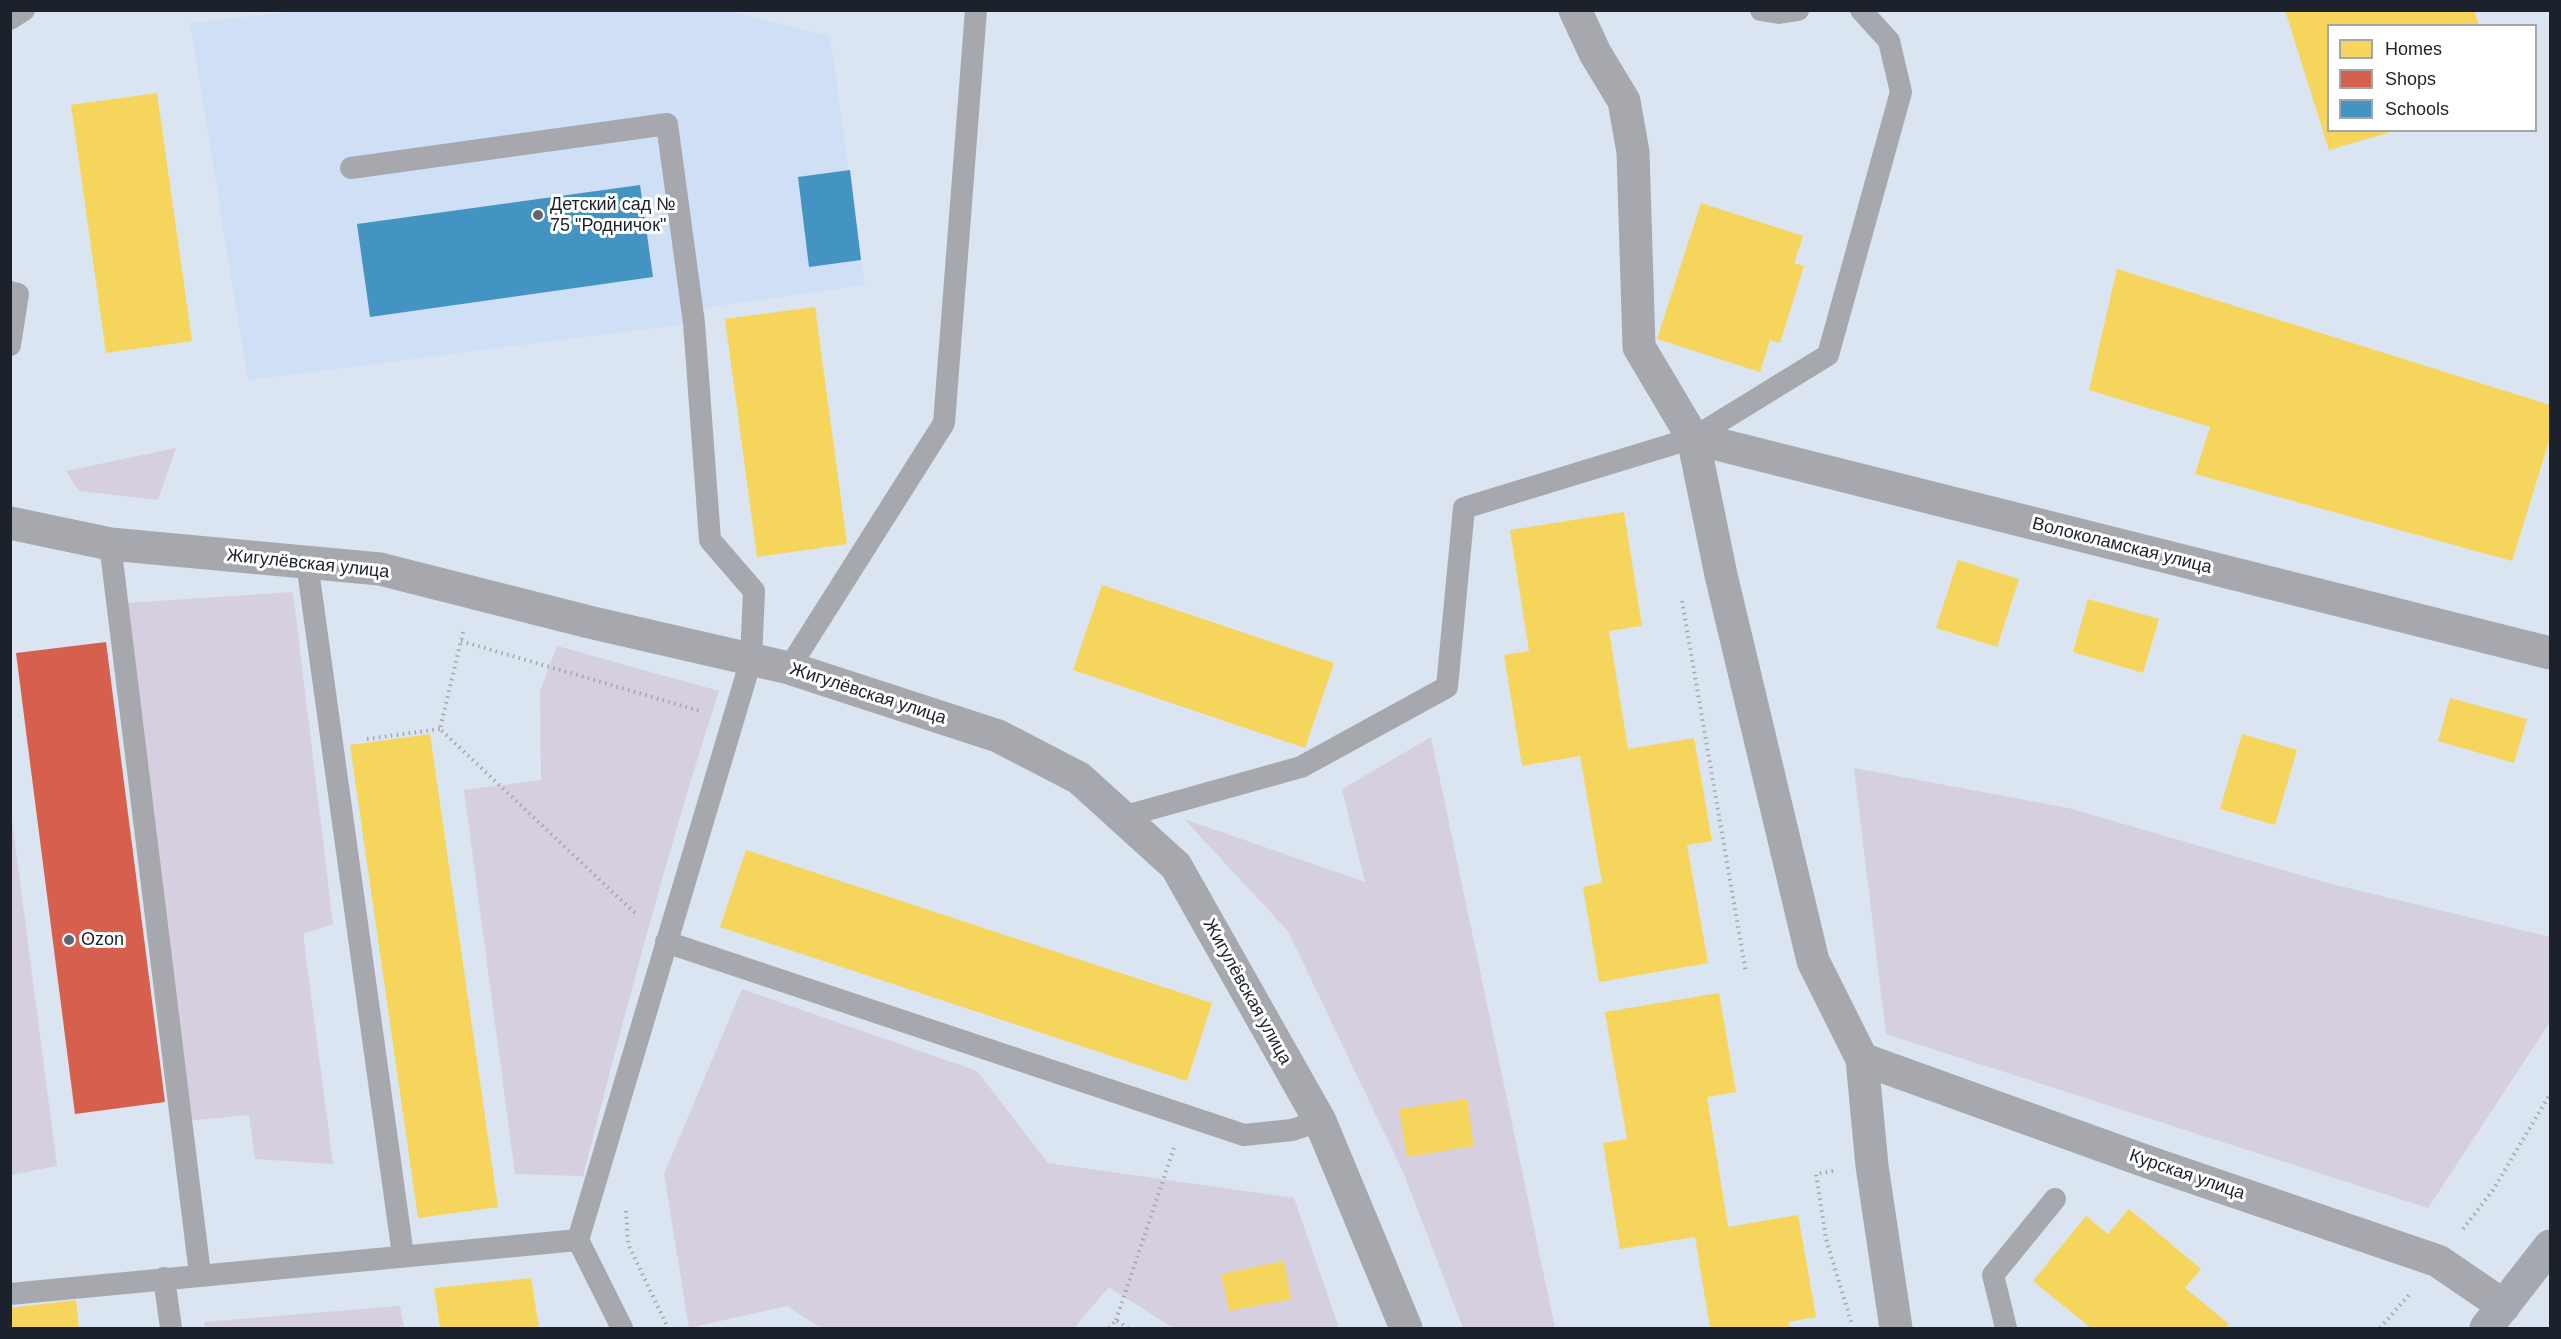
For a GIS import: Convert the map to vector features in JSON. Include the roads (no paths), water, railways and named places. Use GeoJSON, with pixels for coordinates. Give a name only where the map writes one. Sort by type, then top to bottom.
{"type":"FeatureCollection","features":[{"type":"Feature","properties":{"kind":"main road"},"geometry":{"type":"LineString","coordinates":[[2495,1317],[2550,1246]]}},
{"type":"Feature","properties":{"kind":"street"},"geometry":{"type":"LineString","coordinates":[[1575,10],[1594,53],[1624,101],[1633,152],[1639,348],[1693,438],[1721,575],[1813,961],[1862,1059],[1872,1166],[1896,1329]]}},
{"type":"Feature","properties":{"kind":"street","name":"Волоколамская улица"},"geometry":{"type":"LineString","coordinates":[[1693,438],[2550,653]]}},
{"type":"Feature","properties":{"kind":"street","name":"Жигулёвская улица"},"geometry":{"type":"LineString","coordinates":[[10,523],[110,544],[380,569],[789,668],[998,736],[1079,778],[1176,866],[1320,1121],[1406,1329]]}},
{"type":"Feature","properties":{"kind":"street","name":"Курская улица"},"geometry":{"type":"LineString","coordinates":[[1862,1059],[2148,1162],[2438,1261],[2495,1317]]}},
{"type":"Feature","properties":{"kind":"lane"},"geometry":{"type":"LineString","coordinates":[[10,19],[24,10]]}},
{"type":"Feature","properties":{"kind":"lane"},"geometry":{"type":"LineString","coordinates":[[789,668],[944,423],[976,10]]}},
{"type":"Feature","properties":{"kind":"lane"},"geometry":{"type":"LineString","coordinates":[[1761,10],[1779,13],[1798,10]]}},
{"type":"Feature","properties":{"kind":"lane"},"geometry":{"type":"LineString","coordinates":[[1122,817],[1301,767],[1447,687],[1464,508],[1693,438],[1828,355],[1901,92],[1889,41],[1861,10]]}},
{"type":"Feature","properties":{"kind":"lane"},"geometry":{"type":"LineString","coordinates":[[351,168],[667,124],[694,323],[710,540],[754,591],[751,660],[578,1240],[622,1329]]}},
{"type":"Feature","properties":{"kind":"lane"},"geometry":{"type":"LineString","coordinates":[[10,292],[18,294],[10,345]]}},
{"type":"Feature","properties":{"kind":"lane"},"geometry":{"type":"LineString","coordinates":[[110,544],[200,1275]]}},
{"type":"Feature","properties":{"kind":"lane"},"geometry":{"type":"LineString","coordinates":[[307,563],[403,1255]]}},
{"type":"Feature","properties":{"kind":"lane"},"geometry":{"type":"LineString","coordinates":[[666,942],[1244,1135],[1292,1130],[1320,1121]]}},
{"type":"Feature","properties":{"kind":"lane"},"geometry":{"type":"LineString","coordinates":[[2006,1329],[1993,1275],[2055,1198]]}},
{"type":"Feature","properties":{"kind":"lane"},"geometry":{"type":"LineString","coordinates":[[10,1294],[578,1240]]}},
{"type":"Feature","properties":{"kind":"lane"},"geometry":{"type":"LineString","coordinates":[[164,1278],[171,1329]]}},
{"type":"Feature","properties":{"kind":"place","name":"Детский сад № 75 \"Родничок\""},"geometry":{"type":"Point","coordinates":[538,215]}},
{"type":"Feature","properties":{"kind":"place","name":"Ozon"},"geometry":{"type":"Point","coordinates":[69,940]}}]}
